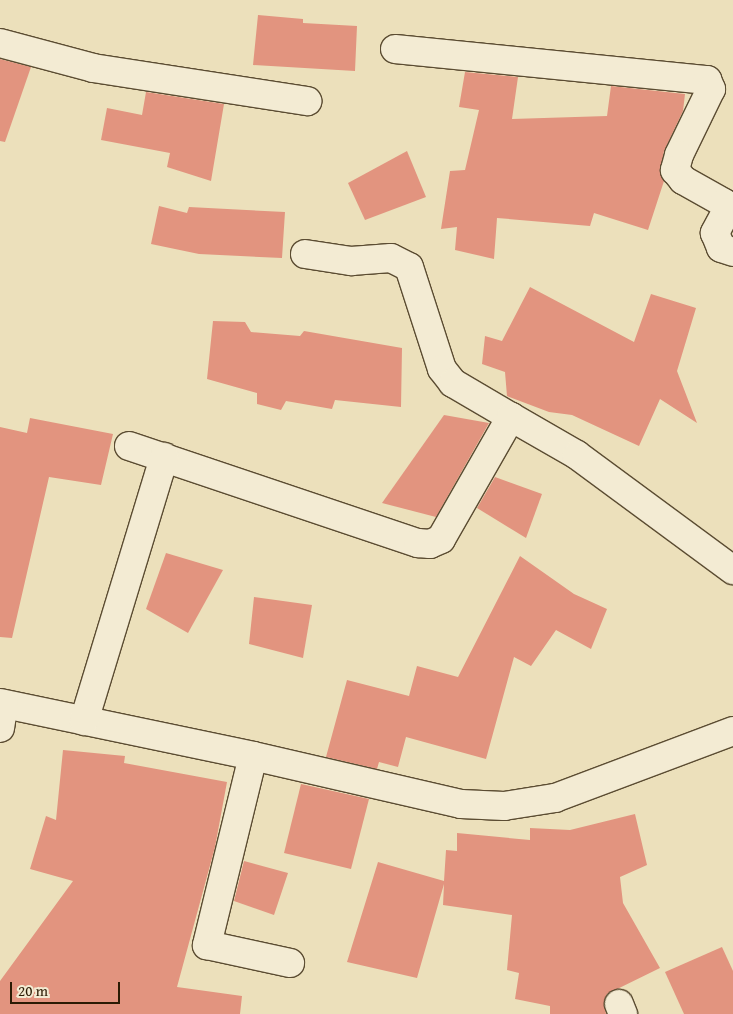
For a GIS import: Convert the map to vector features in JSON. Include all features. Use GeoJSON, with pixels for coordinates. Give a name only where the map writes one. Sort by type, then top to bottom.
{"type":"FeatureCollection","features":[{"type":"Feature","properties":{"kind":"street"},"geometry":{"type":"LineString","coordinates":[[0,44],[93,68],[307,101]]}},
{"type":"Feature","properties":{"kind":"street"},"geometry":{"type":"LineString","coordinates":[[394,49],[707,80],[711,89],[679,155],[675,170],[684,180],[724,203],[726,212],[715,233],[721,248],[733,252]]}},
{"type":"Feature","properties":{"kind":"street"},"geometry":{"type":"LineString","coordinates":[[305,254],[351,261],[391,258],[409,267],[442,368],[453,382],[577,455],[733,570]]}},
{"type":"Feature","properties":{"kind":"street"},"geometry":{"type":"LineString","coordinates":[[129,446],[418,543],[430,544],[440,539],[511,416]]}},
{"type":"Feature","properties":{"kind":"street"},"geometry":{"type":"LineString","coordinates":[[84,721],[164,457]]}},
{"type":"Feature","properties":{"kind":"street"},"geometry":{"type":"LineString","coordinates":[[1,712],[84,721],[253,756],[460,804],[504,806],[555,798],[733,731]]}},
{"type":"Feature","properties":{"kind":"street"},"geometry":{"type":"LineString","coordinates":[[253,756],[207,945],[290,963]]}},
{"type":"Feature","properties":{"kind":"building"},"geometry":{"type":"Polygon","coordinates":[[[258,15],[303,19],[303,23],[357,26],[355,71],[253,65],[258,15]]]}},
{"type":"Feature","properties":{"kind":"building"},"geometry":{"type":"Polygon","coordinates":[[[0,59],[31,67],[5,142],[0,141],[0,59]]]}},
{"type":"Feature","properties":{"kind":"building"},"geometry":{"type":"Polygon","coordinates":[[[465,72],[518,77],[512,119],[607,116],[611,86],[685,94],[683,111],[664,151],[660,173],[664,181],[648,230],[594,213],[590,226],[497,218],[494,259],[455,250],[457,227],[441,229],[450,171],[465,170],[479,110],[459,107],[465,72]]]}},
{"type":"Feature","properties":{"kind":"building"},"geometry":{"type":"Polygon","coordinates":[[[146,92],[224,104],[211,181],[167,167],[170,153],[101,140],[107,108],[142,115],[146,92]]]}},
{"type":"Feature","properties":{"kind":"building"},"geometry":{"type":"Polygon","coordinates":[[[407,151],[426,197],[365,220],[348,183],[407,151]]]}},
{"type":"Feature","properties":{"kind":"building"},"geometry":{"type":"Polygon","coordinates":[[[159,206],[187,213],[189,207],[285,212],[282,258],[199,254],[151,244],[159,206]]]}},
{"type":"Feature","properties":{"kind":"building"},"geometry":{"type":"Polygon","coordinates":[[[530,287],[634,342],[651,294],[696,308],[677,371],[697,423],[660,399],[639,446],[572,415],[549,412],[507,396],[505,372],[482,364],[485,336],[502,341],[530,287]]]}},
{"type":"Feature","properties":{"kind":"building"},"geometry":{"type":"Polygon","coordinates":[[[213,321],[245,322],[251,332],[300,336],[304,331],[402,348],[401,407],[335,400],[332,409],[286,401],[281,410],[257,404],[257,393],[207,379],[213,321]]]}},
{"type":"Feature","properties":{"kind":"building"},"geometry":{"type":"Polygon","coordinates":[[[444,415],[489,423],[436,517],[382,503],[444,415]]]}},
{"type":"Feature","properties":{"kind":"building"},"geometry":{"type":"Polygon","coordinates":[[[30,418],[113,434],[101,485],[49,477],[12,638],[0,637],[0,427],[27,433],[30,418]]]}},
{"type":"Feature","properties":{"kind":"building"},"geometry":{"type":"Polygon","coordinates":[[[495,477],[542,494],[526,538],[477,508],[495,477]]]}},
{"type":"Feature","properties":{"kind":"building"},"geometry":{"type":"Polygon","coordinates":[[[166,553],[223,570],[188,633],[146,609],[166,553]]]}},
{"type":"Feature","properties":{"kind":"building"},"geometry":{"type":"Polygon","coordinates":[[[520,556],[574,594],[607,609],[591,649],[556,630],[531,666],[514,657],[486,759],[406,737],[398,767],[379,762],[377,769],[326,757],[347,680],[409,696],[417,666],[458,677],[520,556]]]}},
{"type":"Feature","properties":{"kind":"building"},"geometry":{"type":"Polygon","coordinates":[[[254,597],[312,605],[303,658],[249,644],[254,597]]]}},
{"type":"Feature","properties":{"kind":"building"},"geometry":{"type":"Polygon","coordinates":[[[63,750],[125,756],[124,763],[227,782],[215,847],[177,987],[242,996],[240,1014],[0,1014],[0,981],[73,881],[30,869],[46,816],[56,820],[63,750]]]}},
{"type":"Feature","properties":{"kind":"building"},"geometry":{"type":"Polygon","coordinates":[[[301,784],[369,799],[351,869],[284,853],[301,784]]]}},
{"type":"Feature","properties":{"kind":"building"},"geometry":{"type":"Polygon","coordinates":[[[635,814],[647,865],[620,877],[623,903],[660,968],[607,994],[604,1002],[606,1014],[550,1014],[550,1006],[515,999],[519,973],[507,970],[512,915],[443,905],[444,884],[417,978],[347,962],[378,862],[444,881],[446,850],[457,851],[457,833],[530,840],[530,828],[570,830],[635,814]]]}},
{"type":"Feature","properties":{"kind":"building"},"geometry":{"type":"Polygon","coordinates":[[[244,861],[288,873],[274,915],[234,901],[244,861]]]}},
{"type":"Feature","properties":{"kind":"building"},"geometry":{"type":"Polygon","coordinates":[[[722,947],[733,971],[733,1014],[684,1014],[665,972],[722,947]]]}}]}
